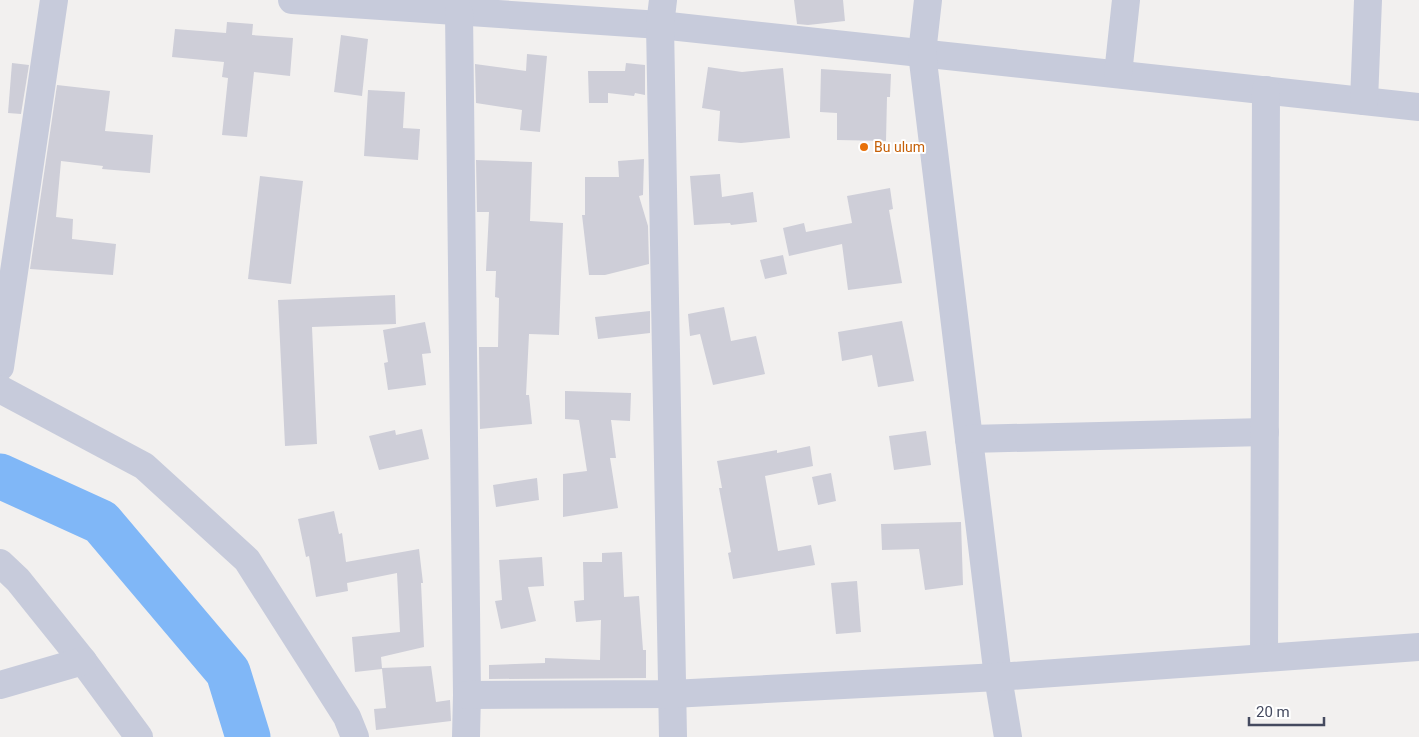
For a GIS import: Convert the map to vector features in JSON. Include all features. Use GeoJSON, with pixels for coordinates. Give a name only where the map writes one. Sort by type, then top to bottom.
{"type":"FeatureCollection","features":[{"type":"Feature","properties":{"kind":"street"},"geometry":{"type":"LineString","coordinates":[[0,367],[54,0]]}},
{"type":"Feature","properties":{"kind":"street"},"geometry":{"type":"LineString","coordinates":[[292,0],[459,12],[510,8],[662,13],[922,53],[1419,107]]}},
{"type":"Feature","properties":{"kind":"street"},"geometry":{"type":"LineString","coordinates":[[928,0],[922,53],[998,677],[1008,737]]}},
{"type":"Feature","properties":{"kind":"street"},"geometry":{"type":"LineString","coordinates":[[1118,74],[1126,0]]}},
{"type":"Feature","properties":{"kind":"street"},"geometry":{"type":"LineString","coordinates":[[1364,101],[1368,0]]}},
{"type":"Feature","properties":{"kind":"street"},"geometry":{"type":"LineString","coordinates":[[459,12],[466,737]]}},
{"type":"Feature","properties":{"kind":"street"},"geometry":{"type":"LineString","coordinates":[[662,13],[673,737]]}},
{"type":"Feature","properties":{"kind":"street"},"geometry":{"type":"LineString","coordinates":[[1264,658],[1266,90]]}},
{"type":"Feature","properties":{"kind":"street"},"geometry":{"type":"LineString","coordinates":[[0,389],[144,466],[246,560],[347,716],[354,737]]}},
{"type":"Feature","properties":{"kind":"street"},"geometry":{"type":"LineString","coordinates":[[969,439],[1265,432]]}},
{"type":"Feature","properties":{"kind":"street"},"geometry":{"type":"LineString","coordinates":[[0,563],[18,580],[83,661],[139,737]]}},
{"type":"Feature","properties":{"kind":"street"},"geometry":{"type":"LineString","coordinates":[[467,695],[672,694],[998,677],[1419,647]]}},
{"type":"Feature","properties":{"kind":"street"},"geometry":{"type":"LineString","coordinates":[[0,685],[83,661]]}},
{"type":"Feature","properties":{"kind":"building"},"geometry":{"type":"Polygon","coordinates":[[[794,0],[843,0],[845,21],[808,25],[797,24],[794,0]]]}},
{"type":"Feature","properties":{"kind":"building"},"geometry":{"type":"Polygon","coordinates":[[[227,22],[253,24],[252,35],[293,38],[290,76],[254,72],[247,137],[222,135],[228,78],[222,77],[224,62],[172,57],[175,29],[226,33],[227,22]]]}},
{"type":"Feature","properties":{"kind":"building"},"geometry":{"type":"Polygon","coordinates":[[[341,35],[368,39],[362,96],[334,92],[341,35]]]}},
{"type":"Feature","properties":{"kind":"building"},"geometry":{"type":"Polygon","coordinates":[[[527,54],[547,56],[540,132],[520,130],[522,110],[476,103],[475,64],[526,71],[527,54]]]}},
{"type":"Feature","properties":{"kind":"building"},"geometry":{"type":"Polygon","coordinates":[[[12,63],[29,65],[21,114],[8,113],[12,63]]]}},
{"type":"Feature","properties":{"kind":"building"},"geometry":{"type":"Polygon","coordinates":[[[626,63],[645,65],[645,95],[635,93],[634,96],[608,93],[608,103],[589,103],[588,71],[625,71],[626,63]]]}},
{"type":"Feature","properties":{"kind":"building"},"geometry":{"type":"Polygon","coordinates":[[[708,67],[742,72],[783,68],[790,138],[741,143],[718,141],[720,111],[702,108],[708,67]]]}},
{"type":"Feature","properties":{"kind":"building"},"geometry":{"type":"Polygon","coordinates":[[[821,69],[891,74],[890,97],[887,97],[886,141],[837,140],[837,113],[820,112],[821,69]]]}},
{"type":"Feature","properties":{"kind":"building"},"geometry":{"type":"Polygon","coordinates":[[[57,85],[110,91],[105,131],[153,135],[150,173],[102,169],[103,166],[61,161],[56,217],[73,219],[72,239],[116,244],[113,275],[30,269],[57,85]]]}},
{"type":"Feature","properties":{"kind":"building"},"geometry":{"type":"Polygon","coordinates":[[[368,90],[405,92],[403,128],[420,129],[418,160],[364,156],[368,90]]]}},
{"type":"Feature","properties":{"kind":"building"},"geometry":{"type":"Polygon","coordinates":[[[644,159],[643,195],[639,196],[648,226],[649,264],[605,275],[589,275],[582,215],[585,215],[585,177],[619,177],[618,161],[644,159]]]}},
{"type":"Feature","properties":{"kind":"building"},"geometry":{"type":"Polygon","coordinates":[[[476,160],[532,162],[530,221],[563,223],[559,335],[529,334],[526,395],[529,395],[532,424],[480,429],[479,347],[498,347],[499,298],[495,297],[496,271],[486,271],[489,212],[477,212],[476,160]]]}},
{"type":"Feature","properties":{"kind":"building"},"geometry":{"type":"Polygon","coordinates":[[[720,174],[722,197],[753,192],[757,222],[731,225],[730,223],[694,225],[690,176],[720,174]]]}},
{"type":"Feature","properties":{"kind":"building"},"geometry":{"type":"Polygon","coordinates":[[[260,176],[303,181],[291,284],[248,279],[260,176]]]}},
{"type":"Feature","properties":{"kind":"building"},"geometry":{"type":"Polygon","coordinates":[[[890,188],[893,209],[889,210],[902,283],[848,290],[842,244],[789,256],[783,228],[804,223],[806,232],[852,223],[847,196],[890,188]]]}},
{"type":"Feature","properties":{"kind":"building"},"geometry":{"type":"Polygon","coordinates":[[[783,255],[787,274],[765,279],[760,260],[783,255]]]}},
{"type":"Feature","properties":{"kind":"building"},"geometry":{"type":"Polygon","coordinates":[[[395,295],[396,324],[312,327],[317,444],[285,446],[278,300],[395,295]]]}},
{"type":"Feature","properties":{"kind":"building"},"geometry":{"type":"Polygon","coordinates":[[[724,307],[731,341],[756,336],[765,374],[713,385],[700,334],[690,336],[688,314],[724,307]]]}},
{"type":"Feature","properties":{"kind":"building"},"geometry":{"type":"Polygon","coordinates":[[[650,311],[650,333],[598,339],[595,317],[650,311]]]}},
{"type":"Feature","properties":{"kind":"building"},"geometry":{"type":"Polygon","coordinates":[[[902,321],[914,381],[878,387],[872,355],[842,361],[838,332],[902,321]]]}},
{"type":"Feature","properties":{"kind":"building"},"geometry":{"type":"Polygon","coordinates":[[[425,322],[431,353],[422,354],[426,385],[388,390],[384,363],[388,362],[383,330],[425,322]]]}},
{"type":"Feature","properties":{"kind":"building"},"geometry":{"type":"Polygon","coordinates":[[[565,391],[631,393],[630,421],[611,420],[616,458],[610,458],[618,508],[563,517],[563,474],[587,471],[579,420],[565,419],[565,391]]]}},
{"type":"Feature","properties":{"kind":"building"},"geometry":{"type":"Polygon","coordinates":[[[422,429],[429,459],[379,470],[369,436],[395,430],[396,435],[422,429]]]}},
{"type":"Feature","properties":{"kind":"building"},"geometry":{"type":"Polygon","coordinates":[[[926,431],[931,465],[894,470],[889,436],[926,431]]]}},
{"type":"Feature","properties":{"kind":"building"},"geometry":{"type":"Polygon","coordinates":[[[810,446],[813,466],[765,476],[778,551],[811,545],[815,565],[733,579],[728,553],[731,552],[719,488],[722,488],[717,461],[777,450],[777,453],[810,446]]]}},
{"type":"Feature","properties":{"kind":"building"},"geometry":{"type":"Polygon","coordinates":[[[831,473],[836,501],[818,505],[812,477],[831,473]]]}},
{"type":"Feature","properties":{"kind":"building"},"geometry":{"type":"Polygon","coordinates":[[[537,478],[539,500],[496,507],[493,485],[537,478]]]}},
{"type":"Feature","properties":{"kind":"building"},"geometry":{"type":"Polygon","coordinates":[[[334,511],[339,534],[342,533],[346,562],[419,549],[423,583],[421,583],[424,647],[381,657],[382,668],[431,666],[436,702],[450,700],[451,721],[376,730],[374,709],[386,708],[382,669],[355,672],[352,637],[400,632],[397,573],[347,583],[348,591],[316,597],[309,556],[306,557],[298,519],[334,511]]]}},
{"type":"Feature","properties":{"kind":"building"},"geometry":{"type":"Polygon","coordinates":[[[961,522],[963,585],[925,590],[919,549],[882,550],[881,524],[961,522]]]}},
{"type":"Feature","properties":{"kind":"building"},"geometry":{"type":"Polygon","coordinates":[[[622,552],[624,597],[639,596],[643,650],[646,650],[646,678],[489,679],[489,665],[545,663],[545,658],[600,660],[601,620],[576,622],[574,601],[584,600],[583,562],[602,562],[602,553],[622,552]]]}},
{"type":"Feature","properties":{"kind":"building"},"geometry":{"type":"Polygon","coordinates":[[[542,557],[544,586],[528,587],[536,621],[501,629],[495,601],[502,600],[499,560],[542,557]]]}},
{"type":"Feature","properties":{"kind":"building"},"geometry":{"type":"Polygon","coordinates":[[[857,581],[861,632],[836,634],[831,583],[857,581]]]}},
{"type":"Feature","properties":{"kind":"waterway"},"geometry":{"type":"LineString","coordinates":[[0,476],[101,522],[228,672],[248,737]]}},
{"type":"Feature","properties":{"kind":"place","name":"Bu ulum"},"geometry":{"type":"Point","coordinates":[864,147]}}]}
